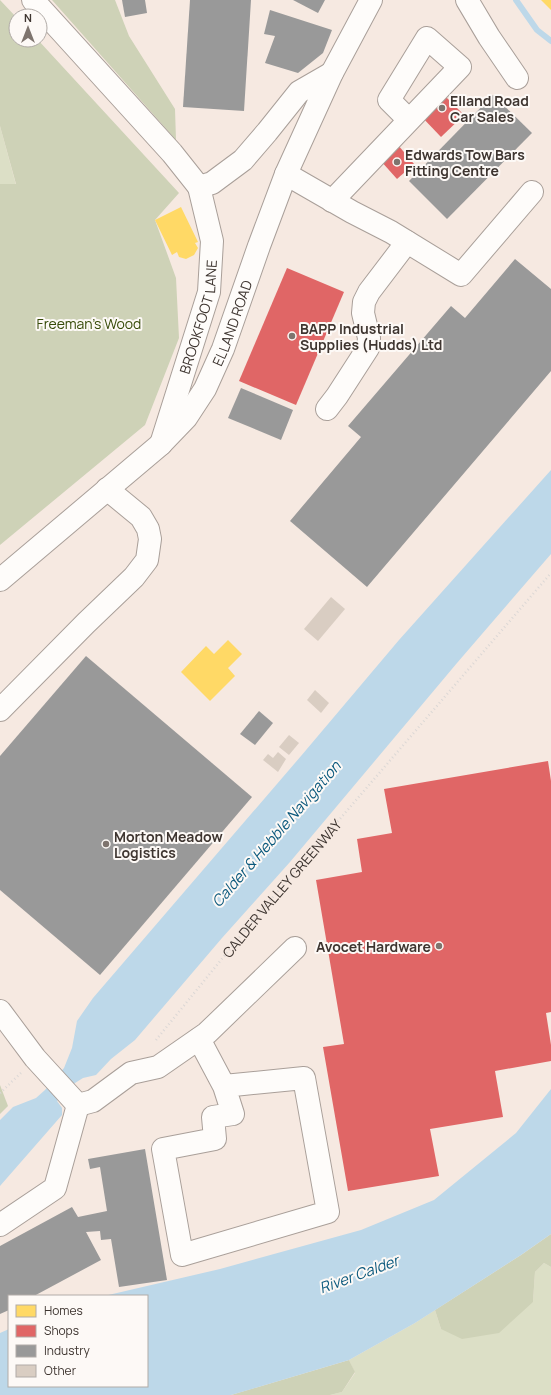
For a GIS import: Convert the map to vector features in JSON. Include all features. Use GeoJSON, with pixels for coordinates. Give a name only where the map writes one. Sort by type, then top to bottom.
{"type":"FeatureCollection","features":[{"type":"Feature","properties":{"kind":"main road","name":"BROOKFOOT LANE"},"geometry":{"type":"LineString","coordinates":[[33,0],[172,153],[199,187],[212,241],[209,292],[161,444]]}},
{"type":"Feature","properties":{"kind":"main road","name":"ELLAND ROAD"},"geometry":{"type":"LineString","coordinates":[[0,580],[161,444],[186,418],[205,389],[223,349],[286,174],[332,73],[371,0]]}},
{"type":"Feature","properties":{"kind":"main road"},"geometry":{"type":"LineString","coordinates":[[467,0],[489,37],[517,78]]}},
{"type":"Feature","properties":{"kind":"main road"},"geometry":{"type":"LineString","coordinates":[[199,187],[212,183],[243,160],[299,92],[332,73]]}},
{"type":"Feature","properties":{"kind":"main road"},"geometry":{"type":"LineString","coordinates":[[332,200],[409,120]]}},
{"type":"Feature","properties":{"kind":"main road"},"geometry":{"type":"LineString","coordinates":[[286,174],[407,242],[461,275],[532,192]]}},
{"type":"Feature","properties":{"kind":"main road"},"geometry":{"type":"LineString","coordinates":[[327,409],[368,348],[369,338],[363,313],[364,302],[369,292],[407,242]]}},
{"type":"Feature","properties":{"kind":"main road"},"geometry":{"type":"LineString","coordinates":[[0,710],[134,577],[146,560],[150,539],[148,529],[141,517],[107,489]]}},
{"type":"Feature","properties":{"kind":"main road"},"geometry":{"type":"LineString","coordinates":[[78,1105],[93,1101],[131,1073],[158,1067],[199,1039],[295,948]]}},
{"type":"Feature","properties":{"kind":"main road"},"geometry":{"type":"LineString","coordinates":[[0,1011],[35,1058],[78,1105]]}},
{"type":"Feature","properties":{"kind":"main road"},"geometry":{"type":"LineString","coordinates":[[199,1039],[224,1086],[233,1114],[213,1117],[215,1139],[163,1149],[182,1255],[328,1212],[304,1078],[224,1086]]}},
{"type":"Feature","properties":{"kind":"main road"},"geometry":{"type":"LineString","coordinates":[[0,1226],[55,1188],[78,1105]]}},
{"type":"Feature","properties":{"kind":"path","name":"CALDER VALLEY GREENWAY"},"geometry":{"type":"LineString","coordinates":[[154,1043],[260,912],[551,573]]}},
{"type":"Feature","properties":{"kind":"path"},"geometry":{"type":"LineString","coordinates":[[0,1093],[35,1058]]}},
{"type":"Feature","properties":{"kind":"green space","name":"Freeman's Wood"},"geometry":{"type":"Polygon","coordinates":[[[0,0],[8,8],[8,48],[45,48],[179,193],[155,220],[176,278],[179,338],[145,425],[0,545],[0,184],[16,184],[0,126],[0,0]]]}},
{"type":"Feature","properties":{"kind":"green space"},"geometry":{"type":"Polygon","coordinates":[[[52,0],[115,0],[129,36],[175,109],[176,140],[52,0]]]}},
{"type":"Feature","properties":{"kind":"green space"},"geometry":{"type":"Polygon","coordinates":[[[0,126],[16,185],[0,184],[0,126]]]}},
{"type":"Feature","properties":{"kind":"green space"},"geometry":{"type":"Polygon","coordinates":[[[0,1085],[8,1106],[0,1114],[0,1085]]]}},
{"type":"Feature","properties":{"kind":"green space"},"geometry":{"type":"Polygon","coordinates":[[[551,1234],[551,1267],[544,1263],[535,1272],[533,1302],[499,1333],[462,1339],[441,1329],[435,1310],[551,1234]]]}},
{"type":"Feature","properties":{"kind":"green space"},"geometry":{"type":"Polygon","coordinates":[[[544,1263],[551,1267],[551,1395],[330,1395],[342,1392],[355,1373],[349,1360],[435,1310],[441,1329],[533,1302],[535,1272],[544,1263]]]}},
{"type":"Feature","properties":{"kind":"green space"},"geometry":{"type":"Polygon","coordinates":[[[349,1360],[355,1372],[342,1392],[330,1395],[231,1395],[349,1360]]]}},
{"type":"Feature","properties":{"kind":"water","name":"Calder & Hebble Navigation"},"geometry":{"type":"Polygon","coordinates":[[[551,470],[551,554],[457,663],[290,862],[222,938],[135,1040],[111,1059],[96,1075],[83,1078],[75,1083],[57,1101],[62,1108],[62,1115],[0,1186],[0,1120],[13,1107],[36,1098],[64,1068],[72,1048],[77,1021],[93,998],[399,640],[551,470]]]}},
{"type":"Feature","properties":{"kind":"water","name":"River Calder"},"geometry":{"type":"Polygon","coordinates":[[[551,1089],[551,1234],[415,1323],[349,1360],[231,1395],[0,1395],[0,1333],[8,1329],[8,1387],[148,1387],[148,1295],[108,1295],[220,1269],[361,1230],[434,1200],[516,1133],[551,1089]]]}},
{"type":"Feature","properties":{"kind":"building: Homes"},"geometry":{"type":"Polygon","coordinates":[[[541,0],[551,0],[551,10],[541,0]]]}},
{"type":"Feature","properties":{"kind":"building: Homes"},"geometry":{"type":"Polygon","coordinates":[[[181,207],[198,242],[195,243],[198,248],[194,255],[186,259],[179,257],[177,252],[172,255],[155,220],[181,207]]]}},
{"type":"Feature","properties":{"kind":"building: Homes"},"geometry":{"type":"Polygon","coordinates":[[[228,640],[242,654],[228,668],[235,676],[210,701],[181,672],[206,646],[214,654],[228,640]]]}},
{"type":"Feature","properties":{"kind":"building: Shops","name":"Elland Road Car Sales"},"geometry":{"type":"Polygon","coordinates":[[[442,93],[464,115],[441,137],[420,115],[442,93]]]}},
{"type":"Feature","properties":{"kind":"building: Shops","name":"Edwards Tow Bars Fitting Centre"},"geometry":{"type":"Polygon","coordinates":[[[398,145],[414,164],[397,179],[380,160],[398,145]]]}},
{"type":"Feature","properties":{"kind":"building: Shops","name":"BAPP Industrial Supplies (Hudds) Ltd"},"geometry":{"type":"Polygon","coordinates":[[[287,268],[344,292],[296,405],[239,381],[287,268]]]}},
{"type":"Feature","properties":{"kind":"building: Shops","name":"Avocet Hardware"},"geometry":{"type":"Polygon","coordinates":[[[548,761],[551,781],[551,1012],[546,1013],[551,1045],[551,1061],[495,1071],[503,1117],[430,1129],[439,1176],[348,1191],[323,1047],[344,1044],[316,880],[362,872],[357,839],[392,833],[384,789],[548,761]]]}},
{"type":"Feature","properties":{"kind":"building: Industry"},"geometry":{"type":"Polygon","coordinates":[[[122,0],[145,0],[147,13],[125,17],[122,0]]]}},
{"type":"Feature","properties":{"kind":"building: Industry"},"geometry":{"type":"Polygon","coordinates":[[[190,0],[251,0],[244,111],[183,107],[190,0]]]}},
{"type":"Feature","properties":{"kind":"building: Industry"},"geometry":{"type":"Polygon","coordinates":[[[293,0],[325,0],[318,13],[293,0]]]}},
{"type":"Feature","properties":{"kind":"building: Industry"},"geometry":{"type":"Polygon","coordinates":[[[270,10],[332,30],[323,53],[298,73],[265,63],[275,36],[264,34],[270,10]]]}},
{"type":"Feature","properties":{"kind":"building: Industry"},"geometry":{"type":"Polygon","coordinates":[[[493,95],[532,133],[447,219],[409,181],[493,95]]]}},
{"type":"Feature","properties":{"kind":"building: Industry"},"geometry":{"type":"Polygon","coordinates":[[[515,259],[551,289],[551,371],[367,587],[290,521],[361,437],[348,426],[451,306],[465,318],[515,259]]]}},
{"type":"Feature","properties":{"kind":"building: Industry"},"geometry":{"type":"Polygon","coordinates":[[[241,388],[293,410],[281,440],[228,418],[241,388]]]}},
{"type":"Feature","properties":{"kind":"building: Industry","name":"Morton Meadow Logistics"},"geometry":{"type":"Polygon","coordinates":[[[86,656],[252,797],[100,975],[0,890],[0,756],[86,656]]]}},
{"type":"Feature","properties":{"kind":"building: Industry"},"geometry":{"type":"Polygon","coordinates":[[[259,711],[273,723],[255,745],[240,734],[259,711]]]}},
{"type":"Feature","properties":{"kind":"building: Industry"},"geometry":{"type":"Polygon","coordinates":[[[145,1149],[167,1280],[119,1287],[111,1239],[101,1240],[100,1231],[86,1232],[101,1260],[36,1295],[8,1295],[8,1310],[0,1314],[0,1246],[72,1207],[78,1217],[107,1211],[100,1167],[90,1169],[88,1159],[145,1149]]]}},
{"type":"Feature","properties":{"kind":"building: Other"},"geometry":{"type":"Polygon","coordinates":[[[331,597],[345,609],[318,641],[304,629],[331,597]]]}},
{"type":"Feature","properties":{"kind":"building: Other"},"geometry":{"type":"Polygon","coordinates":[[[315,690],[329,703],[321,713],[307,700],[315,690]]]}},
{"type":"Feature","properties":{"kind":"building: Other"},"geometry":{"type":"Polygon","coordinates":[[[289,735],[299,743],[289,755],[279,747],[289,735]]]}},
{"type":"Feature","properties":{"kind":"building: Other"},"geometry":{"type":"Polygon","coordinates":[[[278,752],[286,759],[278,772],[263,760],[268,754],[273,758],[278,752]]]}},
{"type":"Feature","properties":{"kind":"waterway"},"geometry":{"type":"LineString","coordinates":[[516,0],[537,30],[551,41]]}},
{"type":"Feature","properties":{"kind":"place","name":"Elland Road Car Sales"},"geometry":{"type":"Point","coordinates":[442,108]}},
{"type":"Feature","properties":{"kind":"place","name":"Edwards Tow Bars Fitting Centre"},"geometry":{"type":"Point","coordinates":[397,162]}},
{"type":"Feature","properties":{"kind":"place","name":"BAPP Industrial Supplies (Hudds) Ltd"},"geometry":{"type":"Point","coordinates":[292,336]}},
{"type":"Feature","properties":{"kind":"place","name":"Morton Meadow Logistics"},"geometry":{"type":"Point","coordinates":[106,844]}},
{"type":"Feature","properties":{"kind":"place","name":"Avocet Hardware"},"geometry":{"type":"Point","coordinates":[439,946]}}]}
